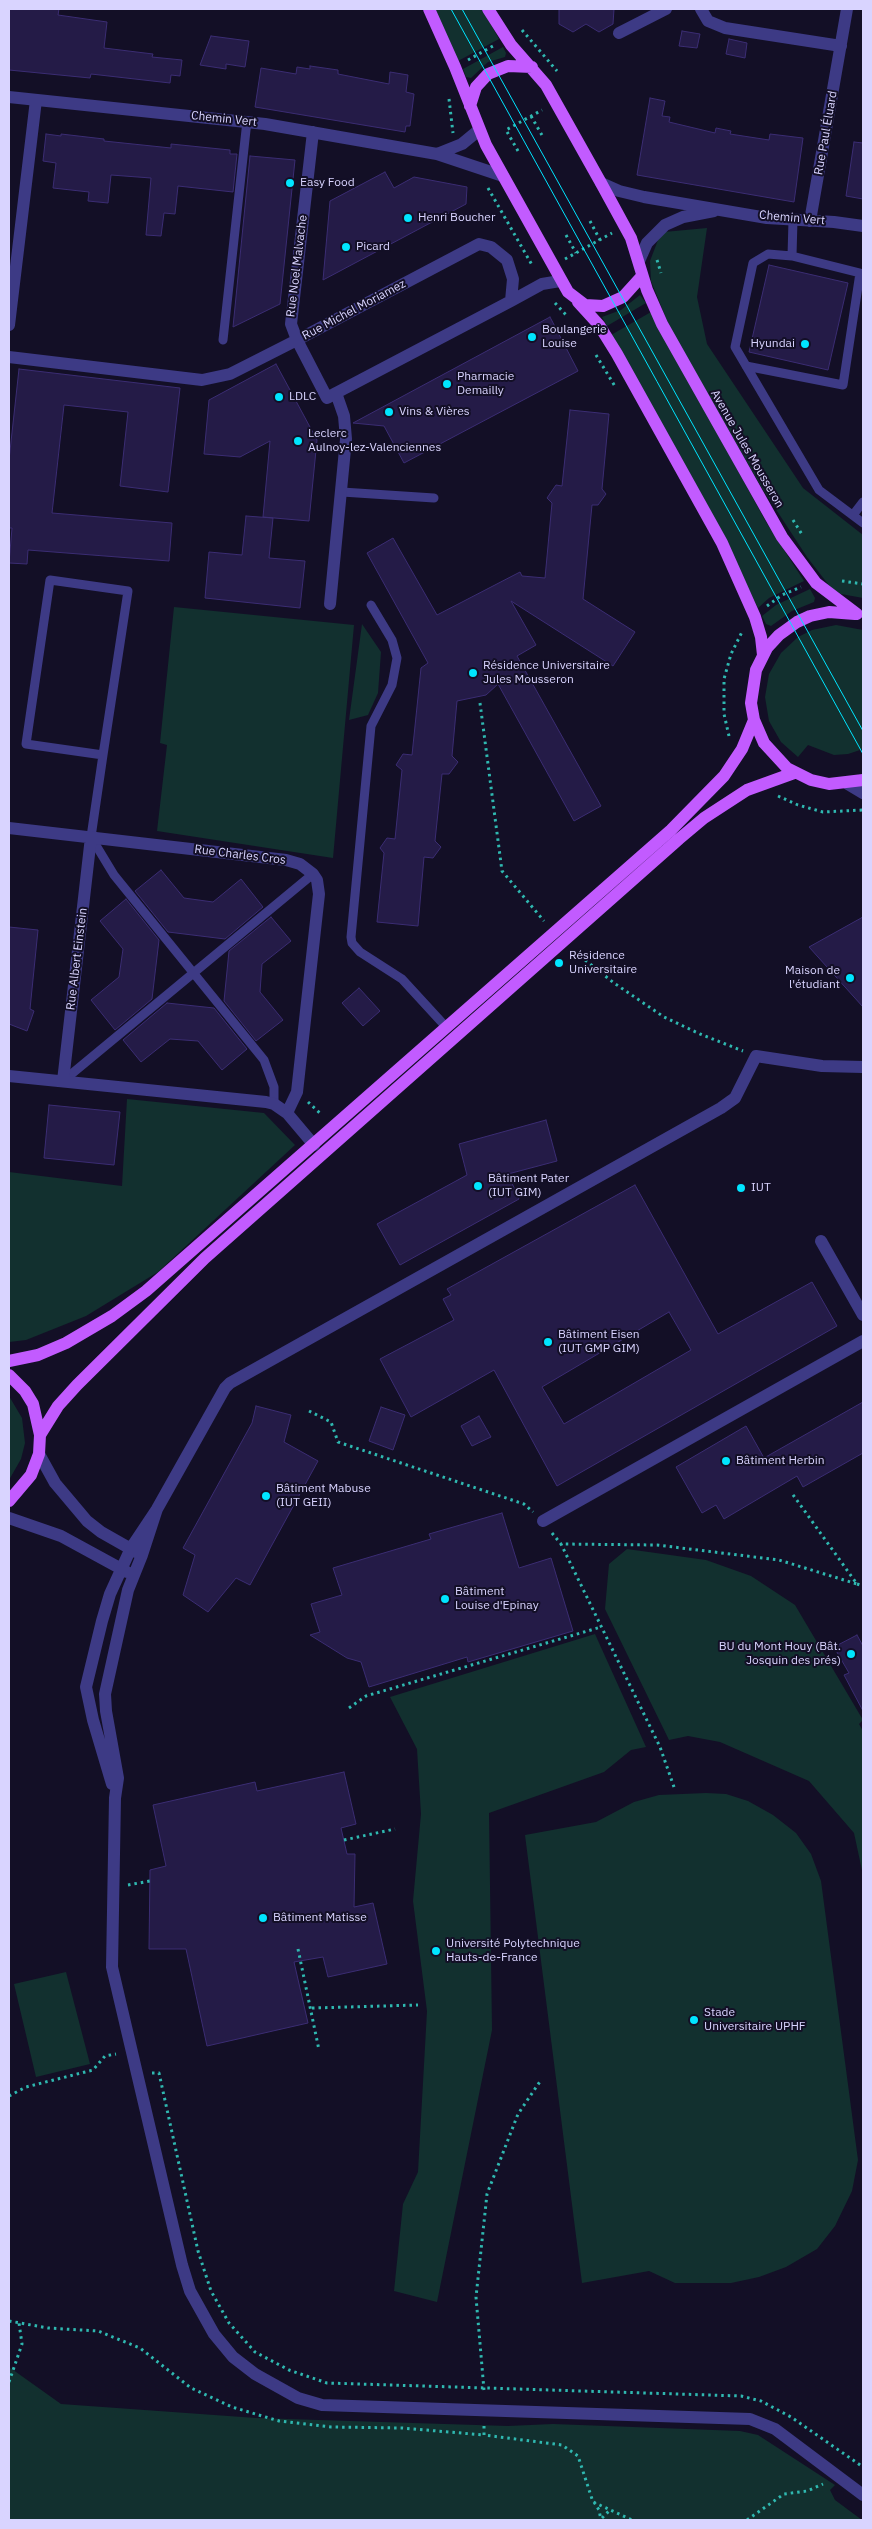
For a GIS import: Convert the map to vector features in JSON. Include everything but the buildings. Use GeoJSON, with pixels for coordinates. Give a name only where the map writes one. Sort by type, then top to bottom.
{"type":"FeatureCollection","features":[{"type":"Feature","properties":{"kind":"main road"},"geometry":{"type":"LineString","coordinates":[[429,9],[456,68],[479,130],[560,281],[604,332],[643,398],[722,543],[755,617],[761,637],[763,655]]}},
{"type":"Feature","properties":{"kind":"main road"},"geometry":{"type":"LineString","coordinates":[[488,9],[506,39],[532,67]]}},
{"type":"Feature","properties":{"kind":"main road"},"geometry":{"type":"LineString","coordinates":[[470,106],[476,87],[492,71],[513,65],[532,67]]}},
{"type":"Feature","properties":{"kind":"main road","name":"Avenue Jules Mousseron"},"geometry":{"type":"LineString","coordinates":[[532,67],[556,102],[629,234],[639,261],[642,276],[657,314],[704,401],[782,537],[816,583],[860,615]]}},
{"type":"Feature","properties":{"kind":"main road"},"geometry":{"type":"LineString","coordinates":[[578,302],[597,306],[614,302],[628,293],[642,276]]}},
{"type":"Feature","properties":{"kind":"main road"},"geometry":{"type":"LineString","coordinates":[[860,615],[829,612],[802,620],[779,635],[763,655],[752,687],[754,720],[768,750],[794,772],[820,782],[848,784],[863,780]]}},
{"type":"Feature","properties":{"kind":"main road"},"geometry":{"type":"LineString","coordinates":[[9,1361],[24,1359],[52,1350],[112,1316],[146,1291],[671,830],[718,782],[738,756],[754,720]]}},
{"type":"Feature","properties":{"kind":"main road"},"geometry":{"type":"LineString","coordinates":[[40,1435],[58,1406],[84,1378],[205,1258],[684,835],[731,800],[761,783],[794,772]]}},
{"type":"Feature","properties":{"kind":"main road"},"geometry":{"type":"LineString","coordinates":[[9,1375],[25,1391],[33,1404],[40,1435],[39,1454],[27,1482],[9,1501]]}},
{"type":"Feature","properties":{"kind":"street"},"geometry":{"type":"LineString","coordinates":[[618,33],[666,9]]}},
{"type":"Feature","properties":{"kind":"street"},"geometry":{"type":"LineString","coordinates":[[700,9],[708,21],[725,28],[841,46]]}},
{"type":"Feature","properties":{"kind":"street","name":"Rue Paul Éluard"},"geometry":{"type":"LineString","coordinates":[[810,220],[847,9]]}},
{"type":"Feature","properties":{"kind":"street","name":"Chemin Vert"},"geometry":{"type":"LineString","coordinates":[[9,97],[247,121],[437,154],[503,176]]}},
{"type":"Feature","properties":{"kind":"street"},"geometry":{"type":"LineString","coordinates":[[9,325],[36,100]]}},
{"type":"Feature","properties":{"kind":"street"},"geometry":{"type":"LineString","coordinates":[[437,154],[462,144],[479,130]]}},
{"type":"Feature","properties":{"kind":"street","name":"Rue Noel Malvache"},"geometry":{"type":"LineString","coordinates":[[297,340],[290,324],[313,132]]}},
{"type":"Feature","properties":{"kind":"street","name":"Chemin Vert"},"geometry":{"type":"LineString","coordinates":[[601,183],[632,195],[794,220],[863,226]]}},
{"type":"Feature","properties":{"kind":"street","name":"Chemin Vert"},"geometry":{"type":"LineString","coordinates":[[639,261],[650,238],[660,229],[677,219],[721,209]]}},
{"type":"Feature","properties":{"kind":"street","name":"Rue Michel Moriamez"},"geometry":{"type":"LineString","coordinates":[[336,393],[327,398],[297,340],[479,244],[491,246],[507,260],[513,279],[511,301]]}},
{"type":"Feature","properties":{"kind":"street"},"geometry":{"type":"LineString","coordinates":[[330,604],[342,492],[346,426],[336,393],[546,283],[560,281]]}},
{"type":"Feature","properties":{"kind":"street"},"geometry":{"type":"LineString","coordinates":[[9,357],[202,380],[230,374],[297,340]]}},
{"type":"Feature","properties":{"kind":"street"},"geometry":{"type":"LineString","coordinates":[[848,784],[863,793]]}},
{"type":"Feature","properties":{"kind":"street","name":"Rue Charles Cros"},"geometry":{"type":"LineString","coordinates":[[9,828],[293,861],[313,874]]}},
{"type":"Feature","properties":{"kind":"street","name":"Rue Albert Einstein"},"geometry":{"type":"LineString","coordinates":[[63,1081],[91,837]]}},
{"type":"Feature","properties":{"kind":"street"},"geometry":{"type":"LineString","coordinates":[[286,1113],[297,1092],[318,904],[319,888],[313,874]]}},
{"type":"Feature","properties":{"kind":"street"},"geometry":{"type":"LineString","coordinates":[[115,1798],[89,1705],[86,1687],[104,1615],[130,1548],[157,1509],[220,1395],[230,1383],[721,1108],[735,1098],[756,1056],[822,1066],[863,1067]]}},
{"type":"Feature","properties":{"kind":"street"},"geometry":{"type":"LineString","coordinates":[[9,1076],[274,1104],[286,1113],[314,1145]]}},
{"type":"Feature","properties":{"kind":"street"},"geometry":{"type":"LineString","coordinates":[[821,1241],[863,1315]]}},
{"type":"Feature","properties":{"kind":"street"},"geometry":{"type":"LineString","coordinates":[[543,1521],[863,1341]]}},
{"type":"Feature","properties":{"kind":"street"},"geometry":{"type":"LineString","coordinates":[[39,1454],[55,1483],[87,1521],[142,1555]]}},
{"type":"Feature","properties":{"kind":"street"},"geometry":{"type":"LineString","coordinates":[[157,1509],[142,1555],[133,1575],[105,1694],[106,1711],[117,1771],[115,1798],[120,1886],[112,1967],[186,2279],[206,2322],[233,2357],[255,2374],[283,2391],[322,2405],[750,2419],[775,2429],[863,2495]]}},
{"type":"Feature","properties":{"kind":"street"},"geometry":{"type":"LineString","coordinates":[[9,1518],[61,1536],[133,1575]]}},
{"type":"Feature","properties":{"kind":"lane"},"geometry":{"type":"LineString","coordinates":[[223,340],[247,121]]}},
{"type":"Feature","properties":{"kind":"lane"},"geometry":{"type":"LineString","coordinates":[[792,256],[794,220]]}},
{"type":"Feature","properties":{"kind":"lane"},"geometry":{"type":"LineString","coordinates":[[746,366],[843,385],[860,273],[792,256],[768,254],[754,263],[735,347],[746,366],[819,490],[863,523]]}},
{"type":"Feature","properties":{"kind":"lane"},"geometry":{"type":"LineString","coordinates":[[342,492],[434,498]]}},
{"type":"Feature","properties":{"kind":"lane"},"geometry":{"type":"LineString","coordinates":[[853,515],[863,502]]}},
{"type":"Feature","properties":{"kind":"lane"},"geometry":{"type":"LineString","coordinates":[[104,755],[26,744],[50,580],[128,591],[104,755],[91,837],[114,875],[264,1060],[274,1088],[274,1104]]}},
{"type":"Feature","properties":{"kind":"lane"},"geometry":{"type":"LineString","coordinates":[[371,605],[392,640],[397,658],[392,685],[371,726],[351,936],[352,943],[360,952],[402,979],[447,1028]]}},
{"type":"Feature","properties":{"kind":"lane"},"geometry":{"type":"LineString","coordinates":[[63,1081],[313,874]]}},
{"type":"Feature","properties":{"kind":"path"},"geometry":{"type":"LineString","coordinates":[[519,25],[558,73]]}},
{"type":"Feature","properties":{"kind":"path"},"geometry":{"type":"LineString","coordinates":[[456,68],[522,30]]}},
{"type":"Feature","properties":{"kind":"path"},"geometry":{"type":"LineString","coordinates":[[518,151],[506,130],[556,102]]}},
{"type":"Feature","properties":{"kind":"path"},"geometry":{"type":"LineString","coordinates":[[531,116],[543,137]]}},
{"type":"Feature","properties":{"kind":"path"},"geometry":{"type":"LineString","coordinates":[[590,221],[600,240]]}},
{"type":"Feature","properties":{"kind":"path"},"geometry":{"type":"LineString","coordinates":[[558,263],[618,230]]}},
{"type":"Feature","properties":{"kind":"path"},"geometry":{"type":"LineString","coordinates":[[566,235],[576,253]]}},
{"type":"Feature","properties":{"kind":"path"},"geometry":{"type":"LineString","coordinates":[[650,238],[663,282]]}},
{"type":"Feature","properties":{"kind":"path"},"geometry":{"type":"LineString","coordinates":[[791,517],[806,540]]}},
{"type":"Feature","properties":{"kind":"path"},"geometry":{"type":"LineString","coordinates":[[738,756],[728,732],[724,714],[724,679],[735,646],[755,617],[782,595],[816,583],[842,581],[863,584]]}},
{"type":"Feature","properties":{"kind":"path"},"geometry":{"type":"LineString","coordinates":[[761,783],[782,798],[806,808],[832,812],[863,810]]}},
{"type":"Feature","properties":{"kind":"path"},"geometry":{"type":"LineString","coordinates":[[309,1411],[331,1422],[338,1442],[524,1504],[543,1521],[561,1544],[660,1747],[674,1787]]}},
{"type":"Feature","properties":{"kind":"path"},"geometry":{"type":"LineString","coordinates":[[792,1492],[856,1584]]}},
{"type":"Feature","properties":{"kind":"path"},"geometry":{"type":"LineString","coordinates":[[561,1544],[657,1545],[779,1560],[863,1586]]}},
{"type":"Feature","properties":{"kind":"path"},"geometry":{"type":"LineString","coordinates":[[349,1708],[366,1696],[601,1627]]}},
{"type":"Feature","properties":{"kind":"path"},"geometry":{"type":"LineString","coordinates":[[344,1840],[395,1829]]}},
{"type":"Feature","properties":{"kind":"path"},"geometry":{"type":"LineString","coordinates":[[120,1886],[126,1875]]}},
{"type":"Feature","properties":{"kind":"path"},"geometry":{"type":"LineString","coordinates":[[120,1886],[150,1881]]}},
{"type":"Feature","properties":{"kind":"path"},"geometry":{"type":"LineString","coordinates":[[120,1886],[126,1894]]}},
{"type":"Feature","properties":{"kind":"path"},"geometry":{"type":"LineString","coordinates":[[298,1949],[320,2050]]}},
{"type":"Feature","properties":{"kind":"path"},"geometry":{"type":"LineString","coordinates":[[312,2008],[418,2004]]}},
{"type":"Feature","properties":{"kind":"path"},"geometry":{"type":"LineString","coordinates":[[9,2096],[26,2087],[93,2070],[105,2056],[132,2051]]}},
{"type":"Feature","properties":{"kind":"path"},"geometry":{"type":"LineString","coordinates":[[146,2068],[150,2073],[158,2073],[198,2250],[211,2291],[229,2323],[255,2352],[289,2370],[326,2383],[733,2395],[752,2398],[790,2417],[848,2459],[863,2467]]}},
{"type":"Feature","properties":{"kind":"path"},"geometry":{"type":"LineString","coordinates":[[484,2435],[484,2389],[476,2297],[487,2194],[518,2114],[541,2080]]}},
{"type":"Feature","properties":{"kind":"path"},"geometry":{"type":"LineString","coordinates":[[9,2321],[48,2328],[98,2330],[140,2348],[192,2388],[232,2407],[279,2421],[331,2427],[402,2428],[484,2435],[562,2445],[578,2456],[593,2502],[601,2519],[610,2510]]}},
{"type":"Feature","properties":{"kind":"path"},"geometry":{"type":"LineString","coordinates":[[9,2382],[22,2344],[19,2323]]}},
{"type":"Feature","properties":{"kind":"path"},"geometry":{"type":"LineString","coordinates":[[747,2520],[784,2494],[807,2491],[841,2478]]}},
{"type":"Feature","properties":{"kind":"path"},"geometry":{"type":"LineString","coordinates":[[593,2502],[632,2520]]}},
{"type":"Feature","properties":{"kind":"green space"},"geometry":{"type":"Polygon","coordinates":[[[434,9],[482,9],[499,39],[458,61],[434,9]]]}},
{"type":"Feature","properties":{"kind":"green space"},"geometry":{"type":"Polygon","coordinates":[[[503,47],[506,53],[505,57],[488,62],[471,78],[466,77],[463,69],[503,47]]]}},
{"type":"Feature","properties":{"kind":"green space"},"geometry":{"type":"Polygon","coordinates":[[[707,228],[697,297],[707,344],[803,488],[863,535],[863,598],[841,594],[831,588],[807,557],[762,488],[670,328],[651,281],[650,261],[658,240],[664,232],[707,228]]]}},
{"type":"Feature","properties":{"kind":"green space"},"geometry":{"type":"Polygon","coordinates":[[[640,295],[646,303],[607,326],[602,317],[621,310],[640,295]]]}},
{"type":"Feature","properties":{"kind":"green space"},"geometry":{"type":"Polygon","coordinates":[[[651,312],[766,522],[804,581],[769,598],[758,608],[707,504],[611,335],[651,312]]]}},
{"type":"Feature","properties":{"kind":"green space"},"geometry":{"type":"Polygon","coordinates":[[[810,589],[815,598],[814,602],[792,611],[771,626],[766,624],[762,616],[776,605],[810,589]]]}},
{"type":"Feature","properties":{"kind":"green space"},"geometry":{"type":"Polygon","coordinates":[[[174,607],[354,625],[333,858],[157,831],[167,745],[160,743],[174,607]]]}},
{"type":"Feature","properties":{"kind":"green space"},"geometry":{"type":"Polygon","coordinates":[[[362,624],[381,652],[378,693],[368,715],[349,720],[362,624]]]}},
{"type":"Feature","properties":{"kind":"green space"},"geometry":{"type":"Polygon","coordinates":[[[836,625],[863,630],[863,749],[848,754],[834,755],[808,745],[798,757],[781,742],[769,721],[765,697],[769,674],[781,653],[798,637],[812,630],[836,625]]]}},
{"type":"Feature","properties":{"kind":"green space"},"geometry":{"type":"Polygon","coordinates":[[[127,1099],[264,1113],[295,1145],[158,1272],[86,1316],[26,1340],[9,1342],[9,1172],[122,1186],[127,1099]]]}},
{"type":"Feature","properties":{"kind":"green space"},"geometry":{"type":"Polygon","coordinates":[[[9,1396],[22,1418],[25,1443],[21,1459],[9,1480],[9,1396]]]}},
{"type":"Feature","properties":{"kind":"green space"},"geometry":{"type":"Polygon","coordinates":[[[627,1549],[706,1560],[751,1576],[795,1605],[863,1720],[859,1724],[863,1731],[863,1875],[854,1833],[809,1781],[720,1742],[688,1736],[669,1740],[605,1609],[609,1564],[627,1549]]]}},
{"type":"Feature","properties":{"kind":"green space"},"geometry":{"type":"Polygon","coordinates":[[[595,1634],[646,1747],[631,1750],[604,1772],[489,1813],[492,2030],[437,2302],[394,2291],[403,2204],[418,2172],[427,2011],[413,1901],[421,1814],[417,1749],[390,1697],[595,1634]]]}},
{"type":"Feature","properties":{"kind":"green space","name":"Stade Universitaire UPHF"},"geometry":{"type":"Polygon","coordinates":[[[726,1794],[748,1801],[773,1815],[796,1833],[811,1854],[821,1881],[858,2160],[852,2191],[835,2226],[817,2249],[786,2267],[759,2277],[731,2283],[675,2283],[649,2271],[582,2283],[525,1835],[596,1822],[634,1802],[659,1795],[726,1794]]]}},
{"type":"Feature","properties":{"kind":"green space"},"geometry":{"type":"Polygon","coordinates":[[[66,1972],[90,2064],[36,2077],[14,1984],[66,1972]]]}},
{"type":"Feature","properties":{"kind":"green space"},"geometry":{"type":"Polygon","coordinates":[[[9,2367],[61,2404],[256,2418],[508,2426],[553,2424],[740,2431],[758,2435],[835,2485],[830,2490],[835,2500],[862,2520],[9,2520],[9,2367]]]}},
{"type":"Feature","properties":{"kind":"tram line"},"geometry":{"type":"LineString","coordinates":[[451,9],[863,754]]}},
{"type":"Feature","properties":{"kind":"tram line"},"geometry":{"type":"LineString","coordinates":[[462,9],[863,731]]}},
{"type":"Feature","properties":{"kind":"place","name":"Easy Food"},"geometry":{"type":"Point","coordinates":[290,183]}},
{"type":"Feature","properties":{"kind":"place","name":"Henri Boucher"},"geometry":{"type":"Point","coordinates":[408,218]}},
{"type":"Feature","properties":{"kind":"place","name":"Picard"},"geometry":{"type":"Point","coordinates":[346,247]}},
{"type":"Feature","properties":{"kind":"place","name":"Boulangerie Louise"},"geometry":{"type":"Point","coordinates":[532,337]}},
{"type":"Feature","properties":{"kind":"place","name":"Hyundai"},"geometry":{"type":"Point","coordinates":[805,344]}},
{"type":"Feature","properties":{"kind":"place","name":"Pharmacie Demailly"},"geometry":{"type":"Point","coordinates":[447,384]}},
{"type":"Feature","properties":{"kind":"place","name":"LDLC"},"geometry":{"type":"Point","coordinates":[279,397]}},
{"type":"Feature","properties":{"kind":"place","name":"Vins & Vières"},"geometry":{"type":"Point","coordinates":[389,412]}},
{"type":"Feature","properties":{"kind":"place","name":"Leclerc Aulnoy-lez-Valenciennes"},"geometry":{"type":"Point","coordinates":[298,441]}},
{"type":"Feature","properties":{"kind":"place","name":"Résidence Universitaire Jules Mousseron"},"geometry":{"type":"Point","coordinates":[473,673]}},
{"type":"Feature","properties":{"kind":"place","name":"Résidence Universitaire"},"geometry":{"type":"Point","coordinates":[559,963]}},
{"type":"Feature","properties":{"kind":"place","name":"Maison de l'étudiant"},"geometry":{"type":"Point","coordinates":[850,978]}},
{"type":"Feature","properties":{"kind":"place","name":"Bâtiment Pater (IUT GIM)"},"geometry":{"type":"Point","coordinates":[478,1186]}},
{"type":"Feature","properties":{"kind":"place","name":"IUT"},"geometry":{"type":"Point","coordinates":[741,1188]}},
{"type":"Feature","properties":{"kind":"place","name":"Bâtiment Eisen (IUT GMP GIM)"},"geometry":{"type":"Point","coordinates":[548,1342]}},
{"type":"Feature","properties":{"kind":"place","name":"Bâtiment Herbin"},"geometry":{"type":"Point","coordinates":[726,1461]}},
{"type":"Feature","properties":{"kind":"place","name":"Bâtiment Mabuse (IUT GEII)"},"geometry":{"type":"Point","coordinates":[266,1496]}},
{"type":"Feature","properties":{"kind":"place","name":"Bâtiment Louise d'Epinay"},"geometry":{"type":"Point","coordinates":[445,1599]}},
{"type":"Feature","properties":{"kind":"place","name":"BU du Mont Houy (Bât. Josquin des prés)"},"geometry":{"type":"Point","coordinates":[851,1654]}},
{"type":"Feature","properties":{"kind":"place","name":"Bâtiment Matisse"},"geometry":{"type":"Point","coordinates":[263,1918]}},
{"type":"Feature","properties":{"kind":"place","name":"Université Polytechnique Hauts-de-France"},"geometry":{"type":"Point","coordinates":[436,1951]}},
{"type":"Feature","properties":{"kind":"place","name":"Stade Universitaire UPHF"},"geometry":{"type":"Point","coordinates":[694,2020]}}]}
